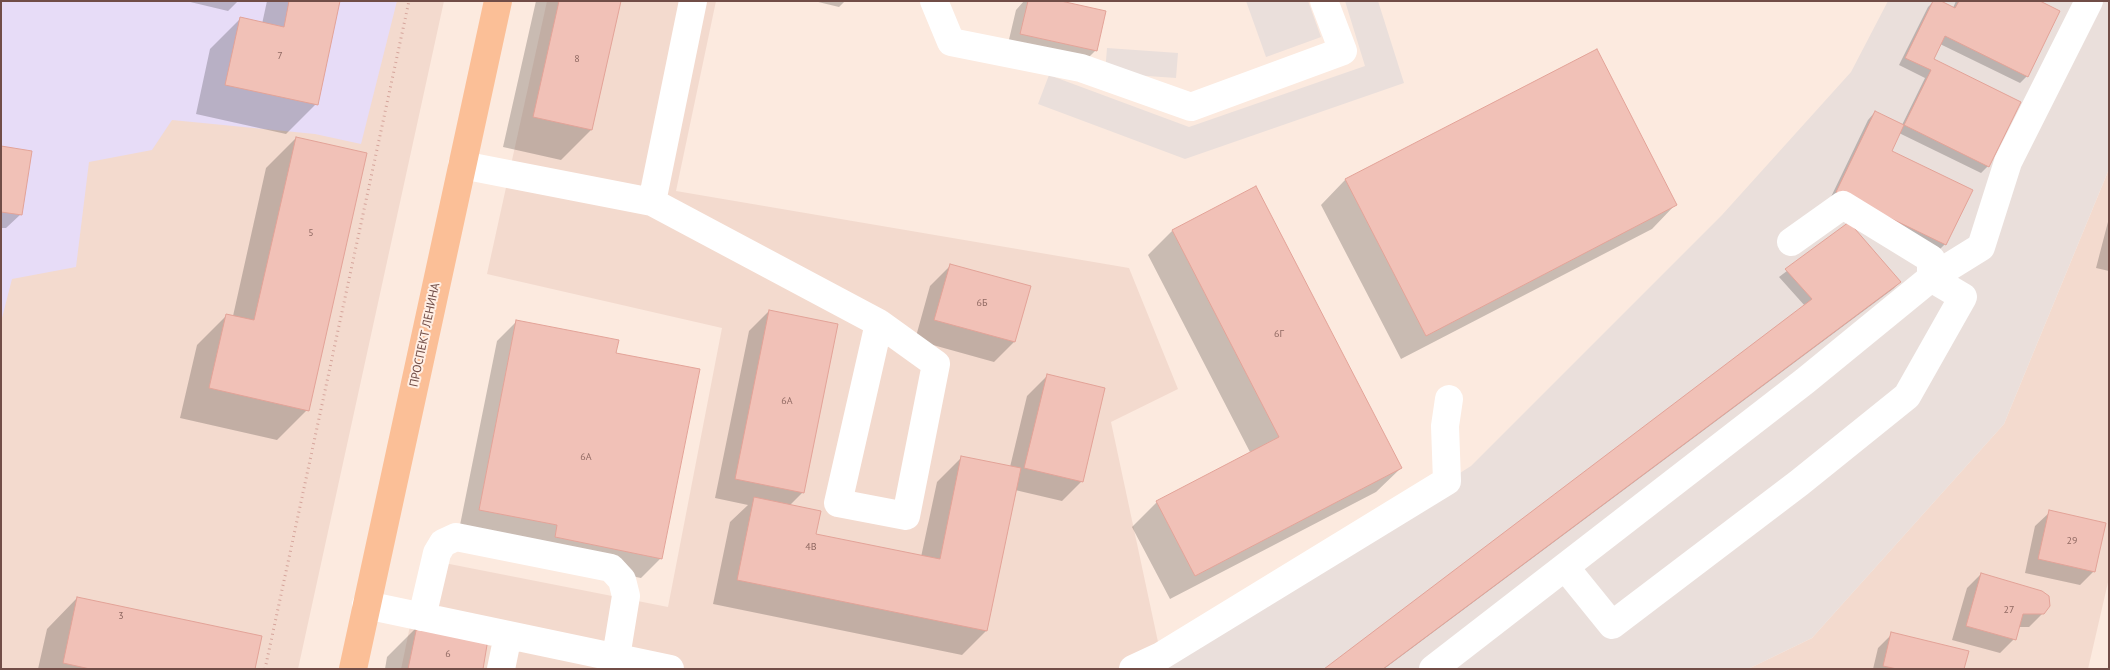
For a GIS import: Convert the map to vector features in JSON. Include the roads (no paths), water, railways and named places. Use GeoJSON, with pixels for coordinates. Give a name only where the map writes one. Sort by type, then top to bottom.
{"type":"FeatureCollection","features":[{"type":"Feature","properties":{"kind":"main road","name":"ПРОСПЕКТ ЛЕНИНА"},"geometry":{"type":"LineString","coordinates":[[353,669],[498,1]]}},
{"type":"Feature","properties":{"kind":"lane"},"geometry":{"type":"LineString","coordinates":[[652,202],[693,1]]}},
{"type":"Feature","properties":{"kind":"lane"},"geometry":{"type":"LineString","coordinates":[[934,1],[951,42],[1081,68],[1190,107],[1343,51],[1324,1]]}},
{"type":"Feature","properties":{"kind":"lane"},"geometry":{"type":"LineString","coordinates":[[1433,669],[1805,381],[1932,278],[1981,247],[2008,162],[2089,1]]}},
{"type":"Feature","properties":{"kind":"lane"},"geometry":{"type":"LineString","coordinates":[[462,165],[652,202],[879,323],[936,364],[906,516],[838,503],[879,323]]}},
{"type":"Feature","properties":{"kind":"lane"},"geometry":{"type":"LineString","coordinates":[[1792,242],[1843,205],[1930,259],[1932,278]]}},
{"type":"Feature","properties":{"kind":"lane"},"geometry":{"type":"LineString","coordinates":[[1565,567],[1612,625],[1799,482],[1907,396],[1963,297],[1932,278]]}},
{"type":"Feature","properties":{"kind":"lane"},"geometry":{"type":"LineString","coordinates":[[1133,669],[1161,656],[1447,481],[1445,426],[1450,399]]}},
{"type":"Feature","properties":{"kind":"lane"},"geometry":{"type":"LineString","coordinates":[[422,617],[437,553],[443,543],[456,538],[611,568],[622,580],[626,596],[616,657]]}},
{"type":"Feature","properties":{"kind":"lane"},"geometry":{"type":"LineString","coordinates":[[366,605],[670,669]]}},
{"type":"Feature","properties":{"kind":"lane"},"geometry":{"type":"LineString","coordinates":[[501,669],[508,635]]}}]}
